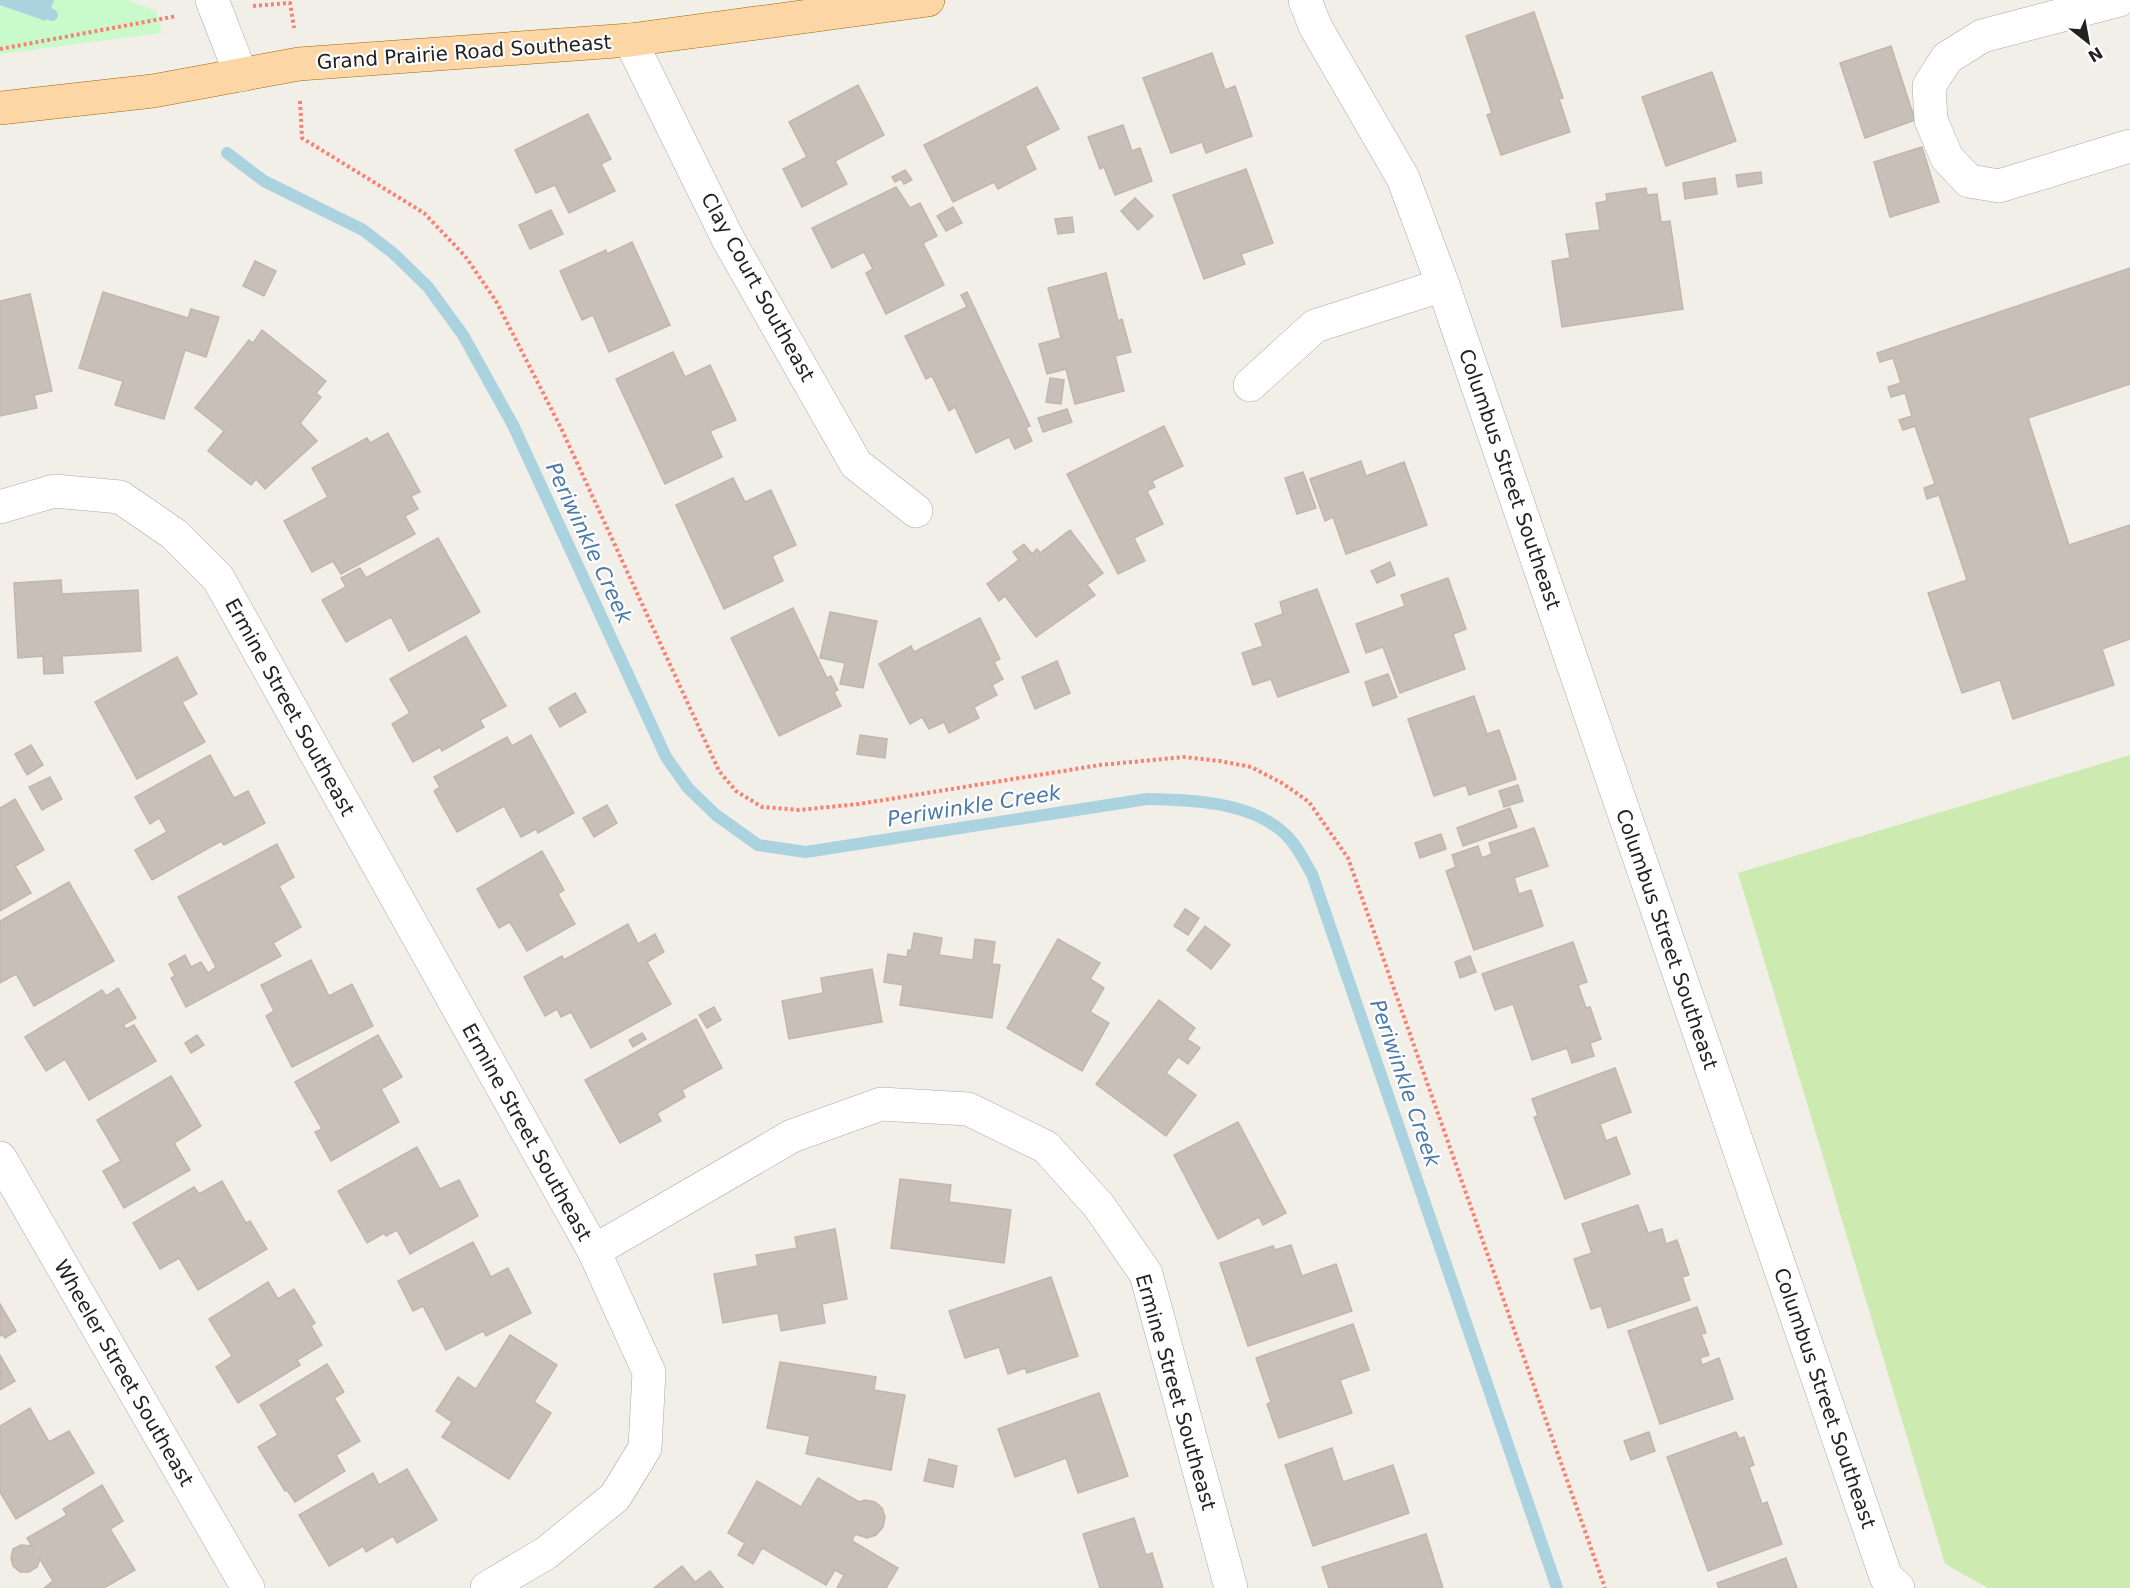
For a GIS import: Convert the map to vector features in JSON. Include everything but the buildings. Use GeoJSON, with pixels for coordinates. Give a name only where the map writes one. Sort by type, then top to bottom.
{"type":"FeatureCollection","features":[{"type":"Feature","properties":{"kind":"main road","name":"Grand Prairie Road Southeast"},"geometry":{"type":"LineString","coordinates":[[0,108],[153,91],[298,64],[630,40],[928,0]]}},
{"type":"Feature","properties":{"kind":"street","name":"Columbus Street Southeast"},"geometry":{"type":"LineString","coordinates":[[1305,0],[1315,26],[1403,178],[1443,285],[1886,1577],[1898,1588]]}},
{"type":"Feature","properties":{"kind":"street"},"geometry":{"type":"LineString","coordinates":[[2119,0],[1982,36],[1947,58],[1929,86],[1931,120],[1947,158],[1969,181],[1999,186],[2130,146]]}},
{"type":"Feature","properties":{"kind":"street"},"geometry":{"type":"LineString","coordinates":[[214,4],[241,75]]}},
{"type":"Feature","properties":{"kind":"street","name":"Clay Court Southeast"},"geometry":{"type":"LineString","coordinates":[[630,40],[728,239],[856,464],[916,511]]}},
{"type":"Feature","properties":{"kind":"street"},"geometry":{"type":"LineString","coordinates":[[1250,385],[1315,326],[1443,285]]}},
{"type":"Feature","properties":{"kind":"street","name":"Ermine Street Southeast"},"geometry":{"type":"LineString","coordinates":[[0,507],[54,491],[120,497],[174,534],[218,578],[594,1251],[792,1136],[881,1104],[968,1109],[1046,1147],[1099,1206],[1146,1274],[1231,1588]]}},
{"type":"Feature","properties":{"kind":"street","name":"Wheeler Street Southeast"},"geometry":{"type":"LineString","coordinates":[[0,1158],[248,1588]]}},
{"type":"Feature","properties":{"kind":"street"},"geometry":{"type":"LineString","coordinates":[[487,1588],[546,1553],[615,1497],[645,1448],[649,1372],[594,1251]]}},
{"type":"Feature","properties":{"kind":"path"},"geometry":{"type":"LineString","coordinates":[[0,49],[214,4],[290,3],[298,64],[302,138],[424,213],[465,256],[496,301],[561,428],[719,771],[736,791],[762,807],[799,810],[859,804],[1100,765],[1184,757],[1251,767],[1281,783],[1309,802],[1348,858],[1605,1588]]}},
{"type":"Feature","properties":{"kind":"green space"},"geometry":{"type":"Polygon","coordinates":[[[0,0],[126,0],[156,11],[162,33],[0,54],[0,0]]]}},
{"type":"Feature","properties":{"kind":"green space"},"geometry":{"type":"Polygon","coordinates":[[[2130,755],[2130,1588],[1988,1588],[1945,1564],[1738,873],[2130,755]]]}},
{"type":"Feature","properties":{"kind":"water"},"geometry":{"type":"Polygon","coordinates":[[[0,0],[54,0],[46,21],[0,5],[0,0]]]}},
{"type":"Feature","properties":{"kind":"waterway","name":"Periwinkle Creek"},"geometry":{"type":"LineString","coordinates":[[28,0],[52,15]]}},
{"type":"Feature","properties":{"kind":"waterway","name":"Periwinkle Creek"},"geometry":{"type":"LineString","coordinates":[[227,153],[264,181],[363,230],[393,253],[428,287],[463,335],[513,425],[666,757],[688,788],[716,815],[758,845],[806,852],[1147,799],[1205,802],[1245,811],[1279,829],[1293,843],[1312,874],[1557,1588]]}}]}
